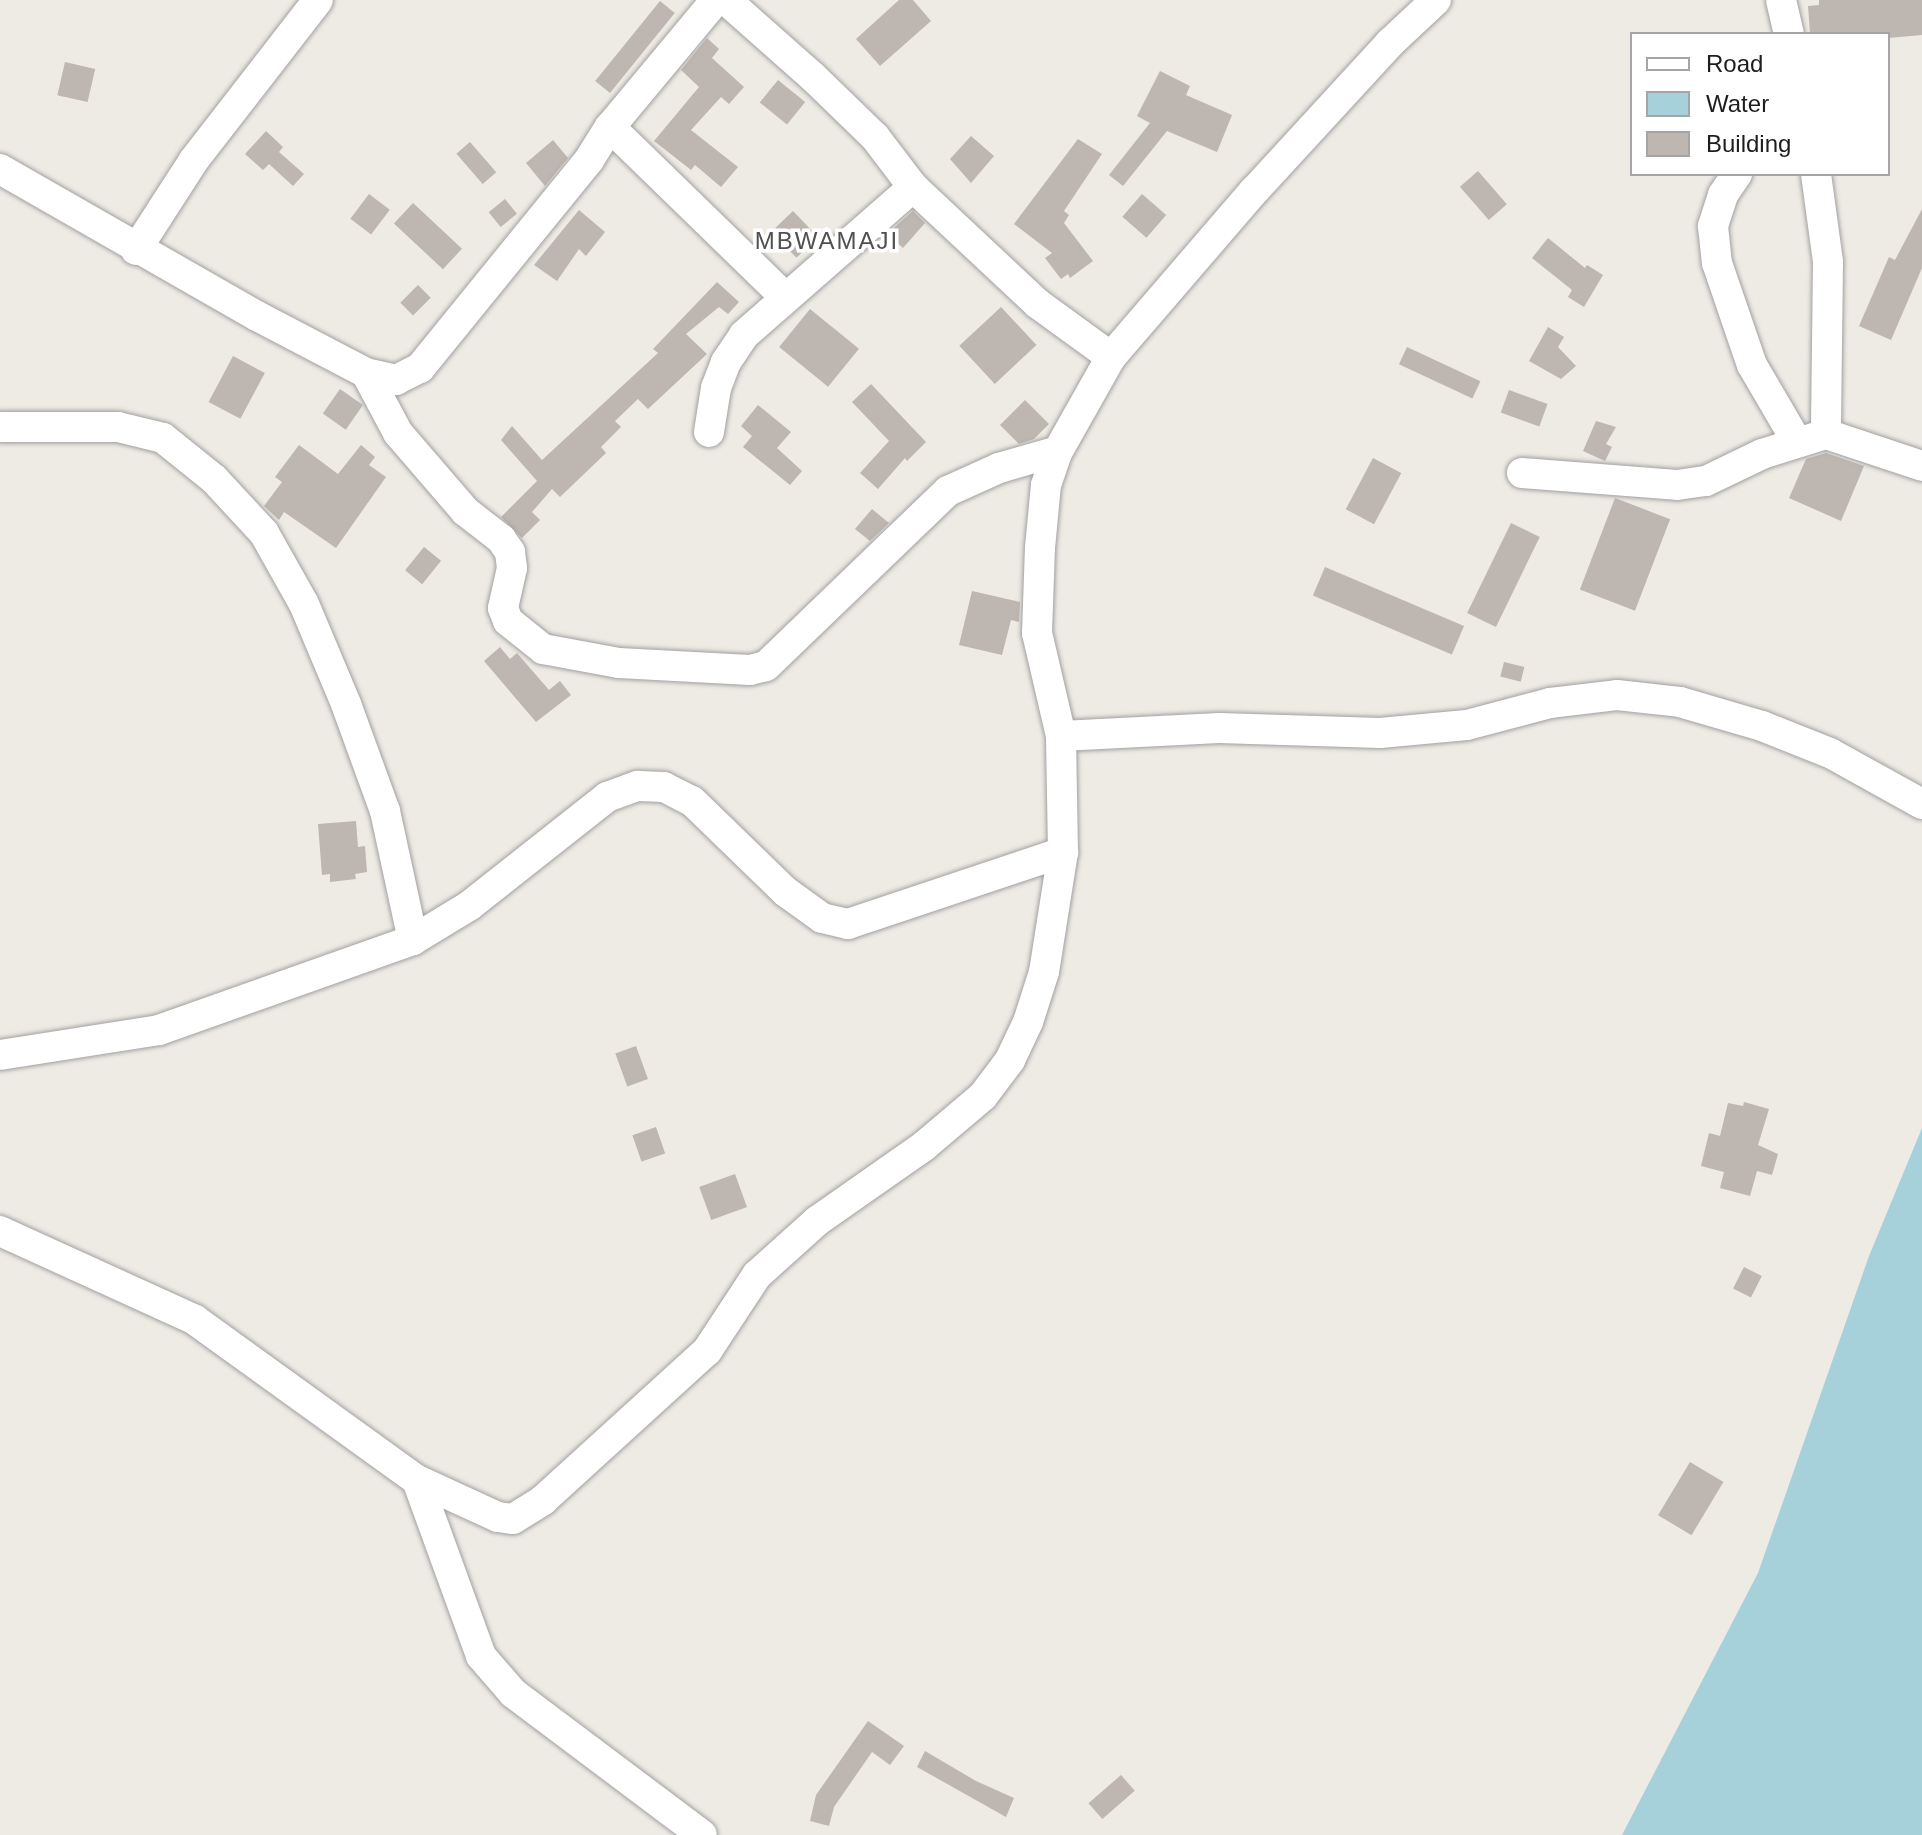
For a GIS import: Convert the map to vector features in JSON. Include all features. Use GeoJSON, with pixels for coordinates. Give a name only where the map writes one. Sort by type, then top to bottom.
{"type":"FeatureCollection","features":[{"type":"Feature","properties":{"kind":"street"},"geometry":{"type":"LineString","coordinates":[[136,250],[194,160],[318,0]]}},
{"type":"Feature","properties":{"kind":"street"},"geometry":{"type":"LineString","coordinates":[[0,169],[136,250],[366,373],[396,380],[420,368],[589,160],[610,127],[716,0]]}},
{"type":"Feature","properties":{"kind":"street"},"geometry":{"type":"LineString","coordinates":[[726,0],[875,137],[913,187],[1038,304],[1111,357]]}},
{"type":"Feature","properties":{"kind":"street"},"geometry":{"type":"LineString","coordinates":[[0,1231],[195,1320],[417,1480],[498,1517],[513,1519],[543,1500],[707,1351],[757,1275],[817,1221],[924,1146],[983,1096],[1010,1060],[1028,1022],[1044,972],[1063,852],[1061,736],[1037,633],[1045,501],[1058,451],[1111,357],[1254,191],[1390,43],[1436,0]]}},
{"type":"Feature","properties":{"kind":"street"},"geometry":{"type":"LineString","coordinates":[[1781,0],[1789,32]]}},
{"type":"Feature","properties":{"kind":"street"},"geometry":{"type":"LineString","coordinates":[[610,127],[785,297]]}},
{"type":"Feature","properties":{"kind":"street"},"geometry":{"type":"LineString","coordinates":[[1736,176],[1723,195],[1713,226],[1717,263],[1752,365],[1797,442]]}},
{"type":"Feature","properties":{"kind":"street"},"geometry":{"type":"LineString","coordinates":[[1816,176],[1828,262],[1826,434]]}},
{"type":"Feature","properties":{"kind":"street"},"geometry":{"type":"LineString","coordinates":[[709,432],[716,388],[726,362],[744,335],[913,187]]}},
{"type":"Feature","properties":{"kind":"street"},"geometry":{"type":"LineString","coordinates":[[366,373],[398,433],[465,511],[501,539],[510,552],[512,568],[503,608],[508,621],[543,649],[619,663],[750,670],[766,666],[948,491],[999,468],[1058,451]]}},
{"type":"Feature","properties":{"kind":"street"},"geometry":{"type":"LineString","coordinates":[[0,427],[118,427],[163,438],[214,479],[264,533],[304,604],[351,718],[385,811],[413,940]]}},
{"type":"Feature","properties":{"kind":"street"},"geometry":{"type":"LineString","coordinates":[[1522,473],[1677,485],[1706,481],[1797,442],[1826,434],[1922,466]]}},
{"type":"Feature","properties":{"kind":"street"},"geometry":{"type":"LineString","coordinates":[[1061,736],[1219,728],[1380,733],[1467,725],[1550,703],[1630,696],[1680,702],[1762,726],[1830,753],[1922,804]]}},
{"type":"Feature","properties":{"kind":"street"},"geometry":{"type":"LineString","coordinates":[[0,1055],[159,1030],[413,940],[469,906],[607,797],[638,786],[664,787],[692,801],[786,892],[822,918],[848,924],[1063,852]]}},
{"type":"Feature","properties":{"kind":"street"},"geometry":{"type":"LineString","coordinates":[[417,1480],[481,1656],[513,1693],[702,1835]]}},
{"type":"Feature","properties":{"kind":"water"},"geometry":{"type":"Polygon","coordinates":[[[1922,1128],[1922,1835],[1622,1835],[1758,1573],[1869,1256],[1922,1128]]]}},
{"type":"Feature","properties":{"kind":"building"},"geometry":{"type":"Polygon","coordinates":[[[899,0],[913,0],[931,21],[880,66],[856,39],[899,0]]]}},
{"type":"Feature","properties":{"kind":"building"},"geometry":{"type":"Polygon","coordinates":[[[1819,0],[1922,0],[1922,35],[1890,38],[1890,32],[1810,32],[1808,6],[1819,5],[1819,0]]]}},
{"type":"Feature","properties":{"kind":"building"},"geometry":{"type":"Polygon","coordinates":[[[660,1],[675,13],[610,93],[595,81],[660,1]]]}},
{"type":"Feature","properties":{"kind":"building"},"geometry":{"type":"Polygon","coordinates":[[[707,38],[719,49],[712,58],[744,87],[729,104],[721,97],[691,130],[738,167],[721,187],[695,165],[691,170],[654,141],[699,87],[681,70],[707,38]]]}},
{"type":"Feature","properties":{"kind":"building"},"geometry":{"type":"Polygon","coordinates":[[[65,62],[95,69],[88,102],[57,95],[65,62]]]}},
{"type":"Feature","properties":{"kind":"building"},"geometry":{"type":"Polygon","coordinates":[[[1160,71],[1190,86],[1186,95],[1232,115],[1217,152],[1167,131],[1123,186],[1109,175],[1150,123],[1137,116],[1160,71]]]}},
{"type":"Feature","properties":{"kind":"building"},"geometry":{"type":"Polygon","coordinates":[[[778,80],[805,102],[787,125],[760,103],[778,80]]]}},
{"type":"Feature","properties":{"kind":"building"},"geometry":{"type":"Polygon","coordinates":[[[266,131],[283,147],[279,152],[304,174],[293,186],[269,164],[263,170],[245,154],[266,131]]]}},
{"type":"Feature","properties":{"kind":"building"},"geometry":{"type":"Polygon","coordinates":[[[971,136],[994,156],[971,183],[950,159],[971,136]]]}},
{"type":"Feature","properties":{"kind":"building"},"geometry":{"type":"Polygon","coordinates":[[[1078,139],[1102,154],[1064,211],[1069,215],[1064,223],[1093,261],[1070,278],[1068,274],[1061,279],[1045,258],[1052,253],[1014,224],[1078,139]]]}},
{"type":"Feature","properties":{"kind":"building"},"geometry":{"type":"Polygon","coordinates":[[[553,140],[568,158],[545,186],[526,163],[553,140]]]}},
{"type":"Feature","properties":{"kind":"building"},"geometry":{"type":"Polygon","coordinates":[[[470,142],[496,172],[483,184],[456,154],[470,142]]]}},
{"type":"Feature","properties":{"kind":"building"},"geometry":{"type":"Polygon","coordinates":[[[1478,171],[1507,204],[1489,220],[1460,187],[1478,171]]]}},
{"type":"Feature","properties":{"kind":"building"},"geometry":{"type":"Polygon","coordinates":[[[369,194],[390,210],[371,234],[350,219],[369,194]]]}},
{"type":"Feature","properties":{"kind":"building"},"geometry":{"type":"Polygon","coordinates":[[[1142,194],[1166,215],[1146,238],[1122,217],[1142,194]]]}},
{"type":"Feature","properties":{"kind":"building"},"geometry":{"type":"Polygon","coordinates":[[[505,199],[517,214],[501,227],[489,212],[505,199]]]}},
{"type":"Feature","properties":{"kind":"building"},"geometry":{"type":"Polygon","coordinates":[[[413,203],[462,249],[443,269],[394,223],[413,203]]]}},
{"type":"Feature","properties":{"kind":"building"},"geometry":{"type":"Polygon","coordinates":[[[1922,209],[1922,268],[1891,340],[1859,326],[1889,257],[1895,260],[1922,209]]]}},
{"type":"Feature","properties":{"kind":"building"},"geometry":{"type":"Polygon","coordinates":[[[579,210],[605,232],[586,256],[579,249],[557,281],[534,265],[579,210]]]}},
{"type":"Feature","properties":{"kind":"building"},"geometry":{"type":"Polygon","coordinates":[[[793,211],[818,237],[796,258],[771,232],[793,211]]]}},
{"type":"Feature","properties":{"kind":"building"},"geometry":{"type":"Polygon","coordinates":[[[913,211],[925,223],[903,248],[887,234],[913,211]]]}},
{"type":"Feature","properties":{"kind":"building"},"geometry":{"type":"Polygon","coordinates":[[[1548,238],[1585,268],[1587,265],[1603,275],[1584,307],[1568,297],[1572,290],[1532,258],[1548,238]]]}},
{"type":"Feature","properties":{"kind":"building"},"geometry":{"type":"Polygon","coordinates":[[[717,282],[739,302],[728,314],[719,307],[686,334],[707,354],[648,409],[638,399],[615,421],[621,427],[601,447],[606,453],[560,497],[552,489],[532,512],[540,520],[522,538],[501,517],[537,481],[501,440],[512,426],[542,460],[658,353],[653,349],[717,282]]]}},
{"type":"Feature","properties":{"kind":"building"},"geometry":{"type":"Polygon","coordinates":[[[418,285],[431,298],[413,315],[400,303],[418,285]]]}},
{"type":"Feature","properties":{"kind":"building"},"geometry":{"type":"Polygon","coordinates":[[[1001,307],[1036,345],[995,384],[959,346],[1001,307]]]}},
{"type":"Feature","properties":{"kind":"building"},"geometry":{"type":"Polygon","coordinates":[[[810,309],[859,349],[828,387],[779,347],[810,309]]]}},
{"type":"Feature","properties":{"kind":"building"},"geometry":{"type":"Polygon","coordinates":[[[1548,327],[1564,337],[1558,347],[1576,366],[1561,379],[1529,361],[1548,327]]]}},
{"type":"Feature","properties":{"kind":"building"},"geometry":{"type":"Polygon","coordinates":[[[1407,347],[1480,381],[1472,398],[1399,364],[1407,347]]]}},
{"type":"Feature","properties":{"kind":"building"},"geometry":{"type":"Polygon","coordinates":[[[233,356],[265,373],[240,419],[209,402],[233,356]]]}},
{"type":"Feature","properties":{"kind":"building"},"geometry":{"type":"Polygon","coordinates":[[[871,384],[926,442],[907,461],[905,458],[878,489],[860,473],[889,441],[852,402],[871,384]]]}},
{"type":"Feature","properties":{"kind":"building"},"geometry":{"type":"Polygon","coordinates":[[[340,389],[363,405],[346,430],[323,414],[340,389]]]}},
{"type":"Feature","properties":{"kind":"building"},"geometry":{"type":"Polygon","coordinates":[[[1509,390],[1548,404],[1539,427],[1501,413],[1509,390]]]}},
{"type":"Feature","properties":{"kind":"building"},"geometry":{"type":"Polygon","coordinates":[[[1025,400],[1049,424],[1034,439],[1019,444],[1000,425],[1025,400]]]}},
{"type":"Feature","properties":{"kind":"building"},"geometry":{"type":"Polygon","coordinates":[[[758,405],[791,432],[777,448],[802,471],[790,485],[743,447],[752,436],[741,426],[758,405]]]}},
{"type":"Feature","properties":{"kind":"building"},"geometry":{"type":"Polygon","coordinates":[[[1596,421],[1616,427],[1606,444],[1612,447],[1605,461],[1583,451],[1596,421]]]}},
{"type":"Feature","properties":{"kind":"building"},"geometry":{"type":"Polygon","coordinates":[[[299,445],[338,474],[361,445],[375,457],[369,465],[386,477],[336,548],[284,512],[279,520],[264,506],[282,482],[275,477],[299,445]]]}},
{"type":"Feature","properties":{"kind":"building"},"geometry":{"type":"Polygon","coordinates":[[[1826,453],[1864,466],[1841,521],[1789,498],[1806,459],[1826,453]]]}},
{"type":"Feature","properties":{"kind":"building"},"geometry":{"type":"Polygon","coordinates":[[[1373,458],[1401,473],[1374,524],[1346,509],[1373,458]]]}},
{"type":"Feature","properties":{"kind":"building"},"geometry":{"type":"Polygon","coordinates":[[[1615,498],[1670,519],[1635,611],[1580,589],[1615,498]]]}},
{"type":"Feature","properties":{"kind":"building"},"geometry":{"type":"Polygon","coordinates":[[[872,509],[889,523],[870,541],[855,529],[872,509]]]}},
{"type":"Feature","properties":{"kind":"building"},"geometry":{"type":"Polygon","coordinates":[[[1511,523],[1540,537],[1496,627],[1467,613],[1511,523]]]}},
{"type":"Feature","properties":{"kind":"building"},"geometry":{"type":"Polygon","coordinates":[[[424,547],[441,561],[422,584],[405,570],[424,547]]]}},
{"type":"Feature","properties":{"kind":"building"},"geometry":{"type":"Polygon","coordinates":[[[1325,567],[1464,626],[1452,655],[1313,596],[1325,567]]]}},
{"type":"Feature","properties":{"kind":"building"},"geometry":{"type":"Polygon","coordinates":[[[972,591],[1020,602],[1019,622],[1011,620],[1002,655],[959,645],[972,591]]]}},
{"type":"Feature","properties":{"kind":"building"},"geometry":{"type":"Polygon","coordinates":[[[500,647],[510,659],[517,653],[549,690],[560,681],[571,695],[536,722],[484,661],[500,647]]]}},
{"type":"Feature","properties":{"kind":"building"},"geometry":{"type":"Polygon","coordinates":[[[1504,662],[1524,667],[1521,682],[1500,677],[1504,662]]]}},
{"type":"Feature","properties":{"kind":"building"},"geometry":{"type":"Polygon","coordinates":[[[356,821],[358,847],[365,846],[367,872],[355,874],[356,879],[330,882],[330,874],[322,875],[318,824],[356,821]]]}},
{"type":"Feature","properties":{"kind":"building"},"geometry":{"type":"Polygon","coordinates":[[[636,1046],[648,1079],[627,1086],[615,1054],[636,1046]]]}},
{"type":"Feature","properties":{"kind":"building"},"geometry":{"type":"Polygon","coordinates":[[[1744,1102],[1769,1109],[1758,1145],[1778,1154],[1772,1175],[1757,1171],[1750,1196],[1720,1188],[1724,1172],[1701,1166],[1709,1133],[1720,1136],[1728,1103],[1743,1106],[1744,1102]]]}},
{"type":"Feature","properties":{"kind":"building"},"geometry":{"type":"Polygon","coordinates":[[[656,1127],[665,1153],[641,1162],[632,1135],[656,1127]]]}},
{"type":"Feature","properties":{"kind":"building"},"geometry":{"type":"Polygon","coordinates":[[[735,1174],[747,1207],[711,1220],[699,1187],[735,1174]]]}},
{"type":"Feature","properties":{"kind":"building"},"geometry":{"type":"Polygon","coordinates":[[[1744,1267],[1762,1276],[1751,1297],[1733,1288],[1744,1267]]]}},
{"type":"Feature","properties":{"kind":"building"},"geometry":{"type":"Polygon","coordinates":[[[1690,1462],[1723,1482],[1691,1535],[1658,1515],[1690,1462]]]}},
{"type":"Feature","properties":{"kind":"building"},"geometry":{"type":"Polygon","coordinates":[[[868,1721],[904,1746],[890,1765],[872,1752],[834,1807],[829,1826],[810,1821],[816,1795],[868,1721]]]}},
{"type":"Feature","properties":{"kind":"building"},"geometry":{"type":"Polygon","coordinates":[[[925,1751],[976,1781],[1014,1798],[1006,1817],[917,1767],[925,1751]]]}},
{"type":"Feature","properties":{"kind":"building"},"geometry":{"type":"Polygon","coordinates":[[[1121,1775],[1135,1791],[1102,1819],[1089,1803],[1121,1775]]]}},
{"type":"Feature","properties":{"kind":"district","name":"MBWAMAJI"},"geometry":{"type":"Point","coordinates":[827,241]}}]}
